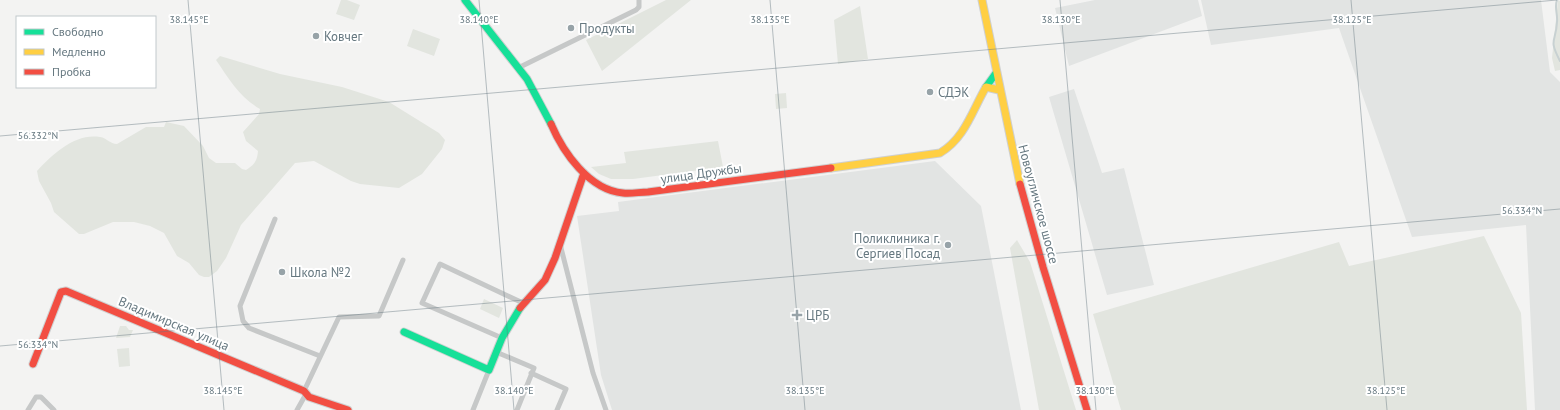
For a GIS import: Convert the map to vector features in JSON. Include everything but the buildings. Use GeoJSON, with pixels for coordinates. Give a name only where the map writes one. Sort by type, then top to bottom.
{"type":"FeatureCollection","features":[{"type":"Feature","properties":{"kind":"street","name":"улица Дружбы"},"geometry":{"type":"LineString","coordinates":[[465,0],[535,92],[564,152],[584,173],[611,190],[633,194],[940,154],[950,149],[957,141],[986,87],[996,73]]}},
{"type":"Feature","properties":{"kind":"street"},"geometry":{"type":"LineString","coordinates":[[518,68],[636,10],[639,7],[639,0]]}},
{"type":"Feature","properties":{"kind":"street","name":"Новоугличское шоссе"},"geometry":{"type":"LineString","coordinates":[[982,0],[999,90],[1020,183],[1039,254],[1087,410]]}},
{"type":"Feature","properties":{"kind":"street"},"geometry":{"type":"LineString","coordinates":[[986,87],[999,90]]}},
{"type":"Feature","properties":{"kind":"street"},"geometry":{"type":"LineString","coordinates":[[473,410],[502,338],[523,303],[545,280],[555,258],[584,173]]}},
{"type":"Feature","properties":{"kind":"street"},"geometry":{"type":"LineString","coordinates":[[275,219],[240,306],[243,320],[249,328],[320,356]]}},
{"type":"Feature","properties":{"kind":"street"},"geometry":{"type":"LineString","coordinates":[[560,241],[593,373],[606,410]]}},
{"type":"Feature","properties":{"kind":"street"},"geometry":{"type":"LineString","coordinates":[[297,410],[320,356],[339,318],[379,316],[403,260]]}},
{"type":"Feature","properties":{"kind":"street"},"geometry":{"type":"LineString","coordinates":[[502,338],[422,303],[440,264],[523,303]]}},
{"type":"Feature","properties":{"kind":"street","name":"Владимирская улица"},"geometry":{"type":"LineString","coordinates":[[33,364],[61,292],[66,291],[305,393],[309,397],[348,410]]}},
{"type":"Feature","properties":{"kind":"street"},"geometry":{"type":"LineString","coordinates":[[404,332],[489,370]]}},
{"type":"Feature","properties":{"kind":"street"},"geometry":{"type":"LineString","coordinates":[[496,352],[534,368],[517,410]]}},
{"type":"Feature","properties":{"kind":"street"},"geometry":{"type":"LineString","coordinates":[[531,373],[566,389],[557,410]]}},
{"type":"Feature","properties":{"kind":"street"},"geometry":{"type":"LineString","coordinates":[[28,410],[36,397],[41,397],[54,410]]}},
{"type":"Feature","properties":{"kind":"shaded area"},"geometry":{"type":"Polygon","coordinates":[[[341,0],[347,0],[360,5],[354,20],[336,14],[341,0]]]}},
{"type":"Feature","properties":{"kind":"shaded area"},"geometry":{"type":"Polygon","coordinates":[[[666,0],[691,0],[602,71],[586,40],[666,0]]]}},
{"type":"Feature","properties":{"kind":"shaded area"},"geometry":{"type":"Polygon","coordinates":[[[1095,0],[1198,0],[1202,16],[1069,66],[1055,8],[1095,0]]]}},
{"type":"Feature","properties":{"kind":"shaded area"},"geometry":{"type":"Polygon","coordinates":[[[1201,0],[1541,0],[1550,72],[1560,82],[1560,410],[1535,410],[1526,225],[1412,237],[1339,28],[1211,45],[1201,0]]]}},
{"type":"Feature","properties":{"kind":"shaded area"},"geometry":{"type":"Polygon","coordinates":[[[1558,0],[1560,1],[1560,70],[1555,71],[1552,58],[1558,0]]]}},
{"type":"Feature","properties":{"kind":"shaded area"},"geometry":{"type":"Polygon","coordinates":[[[860,6],[868,59],[838,64],[834,20],[860,6]]]}},
{"type":"Feature","properties":{"kind":"shaded area"},"geometry":{"type":"Polygon","coordinates":[[[413,29],[440,39],[434,56],[407,46],[413,29]]]}},
{"type":"Feature","properties":{"kind":"shaded area"},"geometry":{"type":"Polygon","coordinates":[[[220,56],[280,74],[342,87],[389,102],[439,133],[445,140],[442,149],[422,174],[399,188],[360,184],[351,181],[314,161],[295,163],[241,225],[226,258],[217,271],[209,277],[199,275],[189,263],[177,256],[164,233],[150,226],[134,222],[113,222],[84,234],[79,234],[54,212],[51,203],[39,181],[37,171],[65,146],[82,138],[100,137],[117,144],[146,127],[164,127],[166,122],[184,126],[203,146],[209,158],[216,163],[235,163],[242,169],[246,170],[252,166],[256,160],[258,151],[246,141],[243,132],[259,114],[260,109],[241,94],[230,81],[216,60],[220,56]]]}},
{"type":"Feature","properties":{"kind":"shaded area"},"geometry":{"type":"Polygon","coordinates":[[[1074,89],[1102,173],[1124,168],[1154,285],[1107,295],[1049,97],[1074,89]]]}},
{"type":"Feature","properties":{"kind":"shaded area"},"geometry":{"type":"Polygon","coordinates":[[[786,93],[787,108],[776,109],[775,94],[786,93]]]}},
{"type":"Feature","properties":{"kind":"shaded area"},"geometry":{"type":"Polygon","coordinates":[[[718,141],[723,167],[633,179],[611,179],[599,174],[591,167],[626,163],[624,152],[718,141]]]}},
{"type":"Feature","properties":{"kind":"shaded area","name":"ЦРБ"},"geometry":{"type":"Polygon","coordinates":[[[935,161],[981,206],[1021,410],[612,410],[601,375],[577,216],[619,211],[618,202],[935,161]]]}},
{"type":"Feature","properties":{"kind":"shaded area"},"geometry":{"type":"Polygon","coordinates":[[[1484,236],[1521,313],[1527,410],[1121,410],[1093,314],[1339,242],[1349,266],[1484,236]]]}},
{"type":"Feature","properties":{"kind":"shaded area"},"geometry":{"type":"Polygon","coordinates":[[[1017,240],[1030,262],[1076,410],[1039,410],[1010,248],[1017,240]]]}},
{"type":"Feature","properties":{"kind":"shaded area"},"geometry":{"type":"Polygon","coordinates":[[[484,299],[503,308],[499,318],[480,309],[484,299]]]}},
{"type":"Feature","properties":{"kind":"shaded area"},"geometry":{"type":"Polygon","coordinates":[[[120,326],[126,326],[129,330],[133,330],[130,337],[116,338],[120,326]]]}},
{"type":"Feature","properties":{"kind":"shaded area"},"geometry":{"type":"Polygon","coordinates":[[[129,348],[130,366],[119,367],[117,349],[129,348]]]}},
{"type":"Feature","properties":{"kind":"waterway"},"geometry":{"type":"LineString","coordinates":[[1557,0],[1557,22],[1554,48],[1560,61]]}},
{"type":"Feature","properties":{"kind":"traffic: fast"},"geometry":{"type":"LineString","coordinates":[[465,0],[527,79],[551,124]]}},
{"type":"Feature","properties":{"kind":"traffic: fast"},"geometry":{"type":"LineString","coordinates":[[986,87],[996,73]]}},
{"type":"Feature","properties":{"kind":"traffic: fast"},"geometry":{"type":"LineString","coordinates":[[404,332],[489,370],[502,338],[520,308]]}},
{"type":"Feature","properties":{"kind":"traffic: slow"},"geometry":{"type":"LineString","coordinates":[[982,0],[1020,184]]}},
{"type":"Feature","properties":{"kind":"traffic: slow"},"geometry":{"type":"LineString","coordinates":[[831,168],[940,153],[949,147],[962,132],[986,87],[999,90]]}},
{"type":"Feature","properties":{"kind":"traffic: jam"},"geometry":{"type":"LineString","coordinates":[[551,124],[570,157],[588,177],[599,185],[623,193],[648,192],[831,168]]}},
{"type":"Feature","properties":{"kind":"traffic: jam"},"geometry":{"type":"LineString","coordinates":[[520,308],[545,280],[555,258],[584,173]]}},
{"type":"Feature","properties":{"kind":"traffic: jam"},"geometry":{"type":"LineString","coordinates":[[1020,184],[1043,267],[1087,410]]}},
{"type":"Feature","properties":{"kind":"traffic: jam"},"geometry":{"type":"LineString","coordinates":[[33,364],[61,292],[66,291],[304,391],[309,397],[348,410]]}},
{"type":"Feature","properties":{"kind":"place","name":"Продукты"},"geometry":{"type":"Point","coordinates":[571,28]}},
{"type":"Feature","properties":{"kind":"place","name":"Ковчег"},"geometry":{"type":"Point","coordinates":[316,36]}},
{"type":"Feature","properties":{"kind":"place","name":"СДЭК"},"geometry":{"type":"Point","coordinates":[930,92]}},
{"type":"Feature","properties":{"kind":"place","name":"Поликлиника г. Сергиев Посад"},"geometry":{"type":"Point","coordinates":[948,245]}},
{"type":"Feature","properties":{"kind":"place","name":"Школа №2"},"geometry":{"type":"Point","coordinates":[282,272]}},
{"type":"Feature","properties":{"kind":"place","name":"ЦРБ"},"geometry":{"type":"Point","coordinates":[797,315]}}]}
